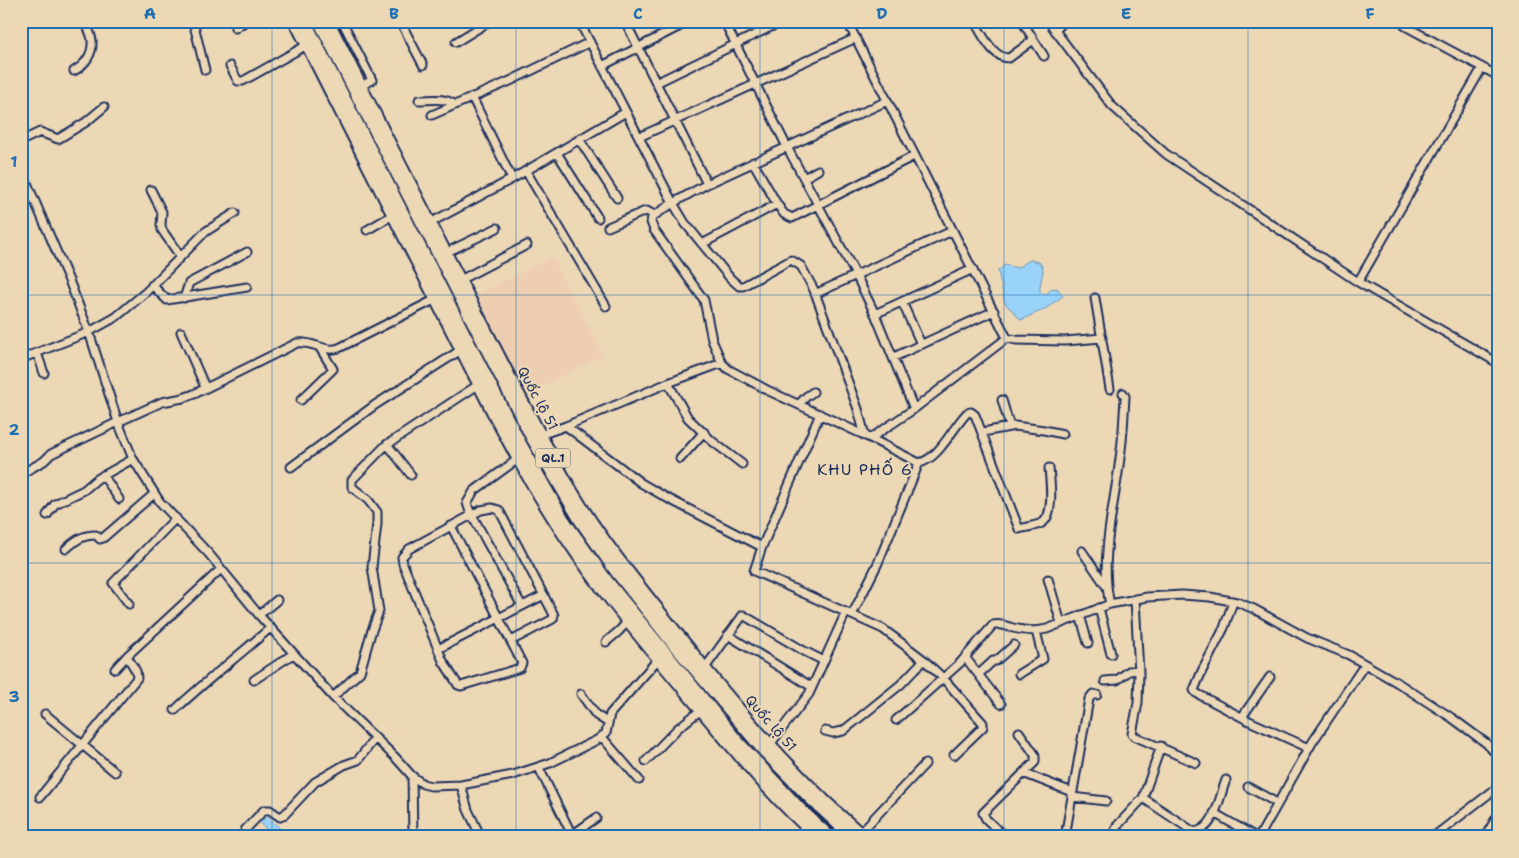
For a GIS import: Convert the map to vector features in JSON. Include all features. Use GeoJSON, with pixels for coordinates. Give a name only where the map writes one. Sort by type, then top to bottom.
{"type":"FeatureCollection","features":[{"type":"Feature","properties":{"kind":"main road","name":"Quốc lộ 51"},"geometry":{"type":"LineString","coordinates":[[295,21],[331,84],[516,445],[586,552],[670,649],[766,748],[810,798],[858,836]]}},
{"type":"Feature","properties":{"kind":"main road","name":"Quốc lộ 51"},"geometry":{"type":"LineString","coordinates":[[305,21],[331,84],[393,215],[440,297]]}},
{"type":"Feature","properties":{"kind":"main road","name":"Quốc lộ 51"},"geometry":{"type":"LineString","coordinates":[[319,21],[460,280],[565,496],[721,727],[758,777],[818,837]]}},
{"type":"Feature","properties":{"kind":"main road","name":"Quốc lộ 51"},"geometry":{"type":"LineString","coordinates":[[328,21],[536,437]]}},
{"type":"Feature","properties":{"kind":"main road"},"geometry":{"type":"LineString","coordinates":[[516,445],[536,437]]}},
{"type":"Feature","properties":{"kind":"main road","name":"Quốc lộ 51"},"geometry":{"type":"LineString","coordinates":[[516,445],[518,459],[568,540],[628,621],[670,649],[704,668],[766,748]]}},
{"type":"Feature","properties":{"kind":"main road","name":"Quốc lộ 51"},"geometry":{"type":"LineString","coordinates":[[670,649],[701,710],[721,727],[799,808],[830,837]]}},
{"type":"Feature","properties":{"kind":"street"},"geometry":{"type":"LineString","coordinates":[[74,71],[85,64],[92,44],[85,21]]}},
{"type":"Feature","properties":{"kind":"street"},"geometry":{"type":"LineString","coordinates":[[193,21],[205,70]]}},
{"type":"Feature","properties":{"kind":"street"},"geometry":{"type":"LineString","coordinates":[[235,28],[246,21]]}},
{"type":"Feature","properties":{"kind":"street"},"geometry":{"type":"LineString","coordinates":[[342,21],[372,80],[361,86]]}},
{"type":"Feature","properties":{"kind":"street"},"geometry":{"type":"LineString","coordinates":[[400,21],[423,65]]}},
{"type":"Feature","properties":{"kind":"street"},"geometry":{"type":"LineString","coordinates":[[456,42],[478,24],[490,21]]}},
{"type":"Feature","properties":{"kind":"street"},"geometry":{"type":"LineString","coordinates":[[579,21],[673,203],[685,223],[730,278],[739,286],[751,283],[791,260],[801,266],[815,294],[868,437]]}},
{"type":"Feature","properties":{"kind":"street"},"geometry":{"type":"LineString","coordinates":[[625,21],[708,184]]}},
{"type":"Feature","properties":{"kind":"street"},"geometry":{"type":"LineString","coordinates":[[602,66],[690,21]]}},
{"type":"Feature","properties":{"kind":"street"},"geometry":{"type":"LineString","coordinates":[[724,21],[787,147],[856,275],[894,357],[914,409]]}},
{"type":"Feature","properties":{"kind":"street"},"geometry":{"type":"LineString","coordinates":[[656,83],[783,21]]}},
{"type":"Feature","properties":{"kind":"street"},"geometry":{"type":"LineString","coordinates":[[847,21],[1007,338]]}},
{"type":"Feature","properties":{"kind":"street"},"geometry":{"type":"LineString","coordinates":[[974,21],[996,54],[1002,58],[1009,58],[1033,39]]}},
{"type":"Feature","properties":{"kind":"street"},"geometry":{"type":"LineString","coordinates":[[1022,21],[1044,56]]}},
{"type":"Feature","properties":{"kind":"street"},"geometry":{"type":"LineString","coordinates":[[1048,21],[1112,106],[1166,154],[1358,282],[1498,364]]}},
{"type":"Feature","properties":{"kind":"street"},"geometry":{"type":"LineString","coordinates":[[1055,31],[1064,21]]}},
{"type":"Feature","properties":{"kind":"street"},"geometry":{"type":"LineString","coordinates":[[1405,26],[1498,76]]}},
{"type":"Feature","properties":{"kind":"street"},"geometry":{"type":"LineString","coordinates":[[639,137],[856,38]]}},
{"type":"Feature","properties":{"kind":"street"},"geometry":{"type":"LineString","coordinates":[[432,115],[590,42]]}},
{"type":"Feature","properties":{"kind":"street"},"geometry":{"type":"LineString","coordinates":[[230,66],[238,81],[243,81],[307,45]]}},
{"type":"Feature","properties":{"kind":"street"},"geometry":{"type":"LineString","coordinates":[[1358,282],[1482,68]]}},
{"type":"Feature","properties":{"kind":"street"},"geometry":{"type":"LineString","coordinates":[[472,97],[512,179]]}},
{"type":"Feature","properties":{"kind":"street"},"geometry":{"type":"LineString","coordinates":[[419,100],[441,100],[453,102],[455,105]]}},
{"type":"Feature","properties":{"kind":"street"},"geometry":{"type":"LineString","coordinates":[[887,101],[754,162],[673,203],[652,217],[651,222],[654,230],[704,300],[712,340],[722,363],[728,369],[919,463],[927,461],[935,454],[968,413],[975,414],[1019,529],[1042,523],[1048,517],[1050,504],[1049,468]]}},
{"type":"Feature","properties":{"kind":"street"},"geometry":{"type":"LineString","coordinates":[[21,141],[40,132],[58,138],[86,122],[104,107]]}},
{"type":"Feature","properties":{"kind":"street"},"geometry":{"type":"LineString","coordinates":[[428,224],[512,179],[626,112]]}},
{"type":"Feature","properties":{"kind":"street"},"geometry":{"type":"LineString","coordinates":[[579,139],[617,198]]}},
{"type":"Feature","properties":{"kind":"street"},"geometry":{"type":"LineString","coordinates":[[557,153],[598,218]]}},
{"type":"Feature","properties":{"kind":"street"},"geometry":{"type":"LineString","coordinates":[[754,162],[777,204],[784,214],[792,218],[914,156]]}},
{"type":"Feature","properties":{"kind":"street"},"geometry":{"type":"LineString","coordinates":[[21,169],[89,332],[118,422],[133,459],[154,494],[332,697],[412,776],[423,784],[431,786],[460,785],[513,776],[539,768],[602,737],[606,733],[610,714],[670,649]]}},
{"type":"Feature","properties":{"kind":"street"},"geometry":{"type":"LineString","coordinates":[[804,178],[818,170]]}},
{"type":"Feature","properties":{"kind":"street"},"geometry":{"type":"LineString","coordinates":[[526,171],[606,306]]}},
{"type":"Feature","properties":{"kind":"street"},"geometry":{"type":"LineString","coordinates":[[151,190],[162,212],[162,230],[180,256]]}},
{"type":"Feature","properties":{"kind":"street"},"geometry":{"type":"LineString","coordinates":[[702,244],[777,204]]}},
{"type":"Feature","properties":{"kind":"street"},"geometry":{"type":"LineString","coordinates":[[608,228],[643,212],[647,211],[654,215]]}},
{"type":"Feature","properties":{"kind":"street"},"geometry":{"type":"LineString","coordinates":[[21,360],[89,332],[116,317],[206,232],[235,213]]}},
{"type":"Feature","properties":{"kind":"street"},"geometry":{"type":"LineString","coordinates":[[367,230],[393,215]]}},
{"type":"Feature","properties":{"kind":"street"},"geometry":{"type":"LineString","coordinates":[[445,253],[497,228]]}},
{"type":"Feature","properties":{"kind":"street"},"geometry":{"type":"LineString","coordinates":[[815,294],[952,231]]}},
{"type":"Feature","properties":{"kind":"street"},"geometry":{"type":"LineString","coordinates":[[460,280],[527,245]]}},
{"type":"Feature","properties":{"kind":"street"},"geometry":{"type":"LineString","coordinates":[[184,298],[189,283],[247,252]]}},
{"type":"Feature","properties":{"kind":"street"},"geometry":{"type":"LineString","coordinates":[[875,314],[973,269]]}},
{"type":"Feature","properties":{"kind":"street"},"geometry":{"type":"LineString","coordinates":[[152,285],[167,300],[247,287]]}},
{"type":"Feature","properties":{"kind":"street"},"geometry":{"type":"LineString","coordinates":[[21,474],[44,461],[51,454],[118,422],[162,402],[183,398],[297,343],[302,342],[334,350],[440,297]]}},
{"type":"Feature","properties":{"kind":"street"},"geometry":{"type":"LineString","coordinates":[[1095,298],[1110,389]]}},
{"type":"Feature","properties":{"kind":"street"},"geometry":{"type":"LineString","coordinates":[[902,302],[921,344]]}},
{"type":"Feature","properties":{"kind":"street"},"geometry":{"type":"LineString","coordinates":[[894,357],[994,311]]}},
{"type":"Feature","properties":{"kind":"street"},"geometry":{"type":"LineString","coordinates":[[181,332],[205,388]]}},
{"type":"Feature","properties":{"kind":"street"},"geometry":{"type":"LineString","coordinates":[[868,437],[914,409],[1007,338],[1016,340],[1065,341],[1102,338]]}},
{"type":"Feature","properties":{"kind":"street"},"geometry":{"type":"LineString","coordinates":[[292,466],[375,405],[466,347]]}},
{"type":"Feature","properties":{"kind":"street"},"geometry":{"type":"LineString","coordinates":[[301,400],[333,369],[320,348]]}},
{"type":"Feature","properties":{"kind":"street"},"geometry":{"type":"LineString","coordinates":[[37,353],[44,373]]}},
{"type":"Feature","properties":{"kind":"street"},"geometry":{"type":"LineString","coordinates":[[536,437],[722,363]]}},
{"type":"Feature","properties":{"kind":"street"},"geometry":{"type":"LineString","coordinates":[[332,697],[360,672],[371,633],[380,611],[372,567],[377,512],[374,506],[352,487],[352,480],[387,444],[483,382]]}},
{"type":"Feature","properties":{"kind":"street"},"geometry":{"type":"LineString","coordinates":[[668,383],[684,414],[742,464]]}},
{"type":"Feature","properties":{"kind":"street"},"geometry":{"type":"LineString","coordinates":[[799,404],[813,392]]}},
{"type":"Feature","properties":{"kind":"street"},"geometry":{"type":"LineString","coordinates":[[1110,604],[1106,565],[1122,431],[1125,396],[1122,393]]}},
{"type":"Feature","properties":{"kind":"street"},"geometry":{"type":"LineString","coordinates":[[1002,400],[1010,427]]}},
{"type":"Feature","properties":{"kind":"street"},"geometry":{"type":"LineString","coordinates":[[820,414],[762,547],[754,569],[755,572],[883,630],[924,660],[943,678],[984,725],[954,755]]}},
{"type":"Feature","properties":{"kind":"street"},"geometry":{"type":"LineString","coordinates":[[566,426],[642,483],[683,507],[762,547]]}},
{"type":"Feature","properties":{"kind":"street"},"geometry":{"type":"LineString","coordinates":[[983,432],[1010,427],[1063,434]]}},
{"type":"Feature","properties":{"kind":"street"},"geometry":{"type":"LineString","coordinates":[[680,459],[704,432]]}},
{"type":"Feature","properties":{"kind":"street"},"geometry":{"type":"LineString","coordinates":[[387,444],[411,475]]}},
{"type":"Feature","properties":{"kind":"street"},"geometry":{"type":"LineString","coordinates":[[47,515],[55,504],[84,490],[103,475],[133,459]]}},
{"type":"Feature","properties":{"kind":"street"},"geometry":{"type":"LineString","coordinates":[[518,459],[474,491],[468,503],[471,515],[522,606]]}},
{"type":"Feature","properties":{"kind":"street"},"geometry":{"type":"LineString","coordinates":[[766,748],[801,706],[812,688],[849,613],[878,563],[919,463]]}},
{"type":"Feature","properties":{"kind":"street"},"geometry":{"type":"LineString","coordinates":[[103,475],[119,498]]}},
{"type":"Feature","properties":{"kind":"street"},"geometry":{"type":"LineString","coordinates":[[66,549],[84,536],[96,535],[100,539],[104,538],[154,494]]}},
{"type":"Feature","properties":{"kind":"street"},"geometry":{"type":"LineString","coordinates":[[451,526],[522,663],[520,668],[461,686],[454,682],[438,649],[403,564],[402,557],[408,549],[471,515],[488,508],[499,510],[554,615],[553,619],[511,641]]}},
{"type":"Feature","properties":{"kind":"street"},"geometry":{"type":"LineString","coordinates":[[129,604],[113,583],[176,518]]}},
{"type":"Feature","properties":{"kind":"street"},"geometry":{"type":"LineString","coordinates":[[1082,551],[1107,586]]}},
{"type":"Feature","properties":{"kind":"street"},"geometry":{"type":"LineString","coordinates":[[115,669],[221,570]]}},
{"type":"Feature","properties":{"kind":"street"},"geometry":{"type":"LineString","coordinates":[[1048,579],[1061,623]]}},
{"type":"Feature","properties":{"kind":"street"},"geometry":{"type":"LineString","coordinates":[[438,649],[544,595]]}},
{"type":"Feature","properties":{"kind":"street"},"geometry":{"type":"LineString","coordinates":[[896,720],[943,678],[993,625],[999,624],[1020,630],[1036,631],[1110,604],[1135,599],[1182,595],[1210,597],[1254,609],[1307,638],[1366,664],[1398,682],[1452,718],[1486,743],[1498,756]]}},
{"type":"Feature","properties":{"kind":"street"},"geometry":{"type":"LineString","coordinates":[[1135,599],[1139,670],[1138,703],[1132,734],[1196,763]]}},
{"type":"Feature","properties":{"kind":"street"},"geometry":{"type":"LineString","coordinates":[[259,615],[277,600]]}},
{"type":"Feature","properties":{"kind":"street"},"geometry":{"type":"LineString","coordinates":[[1233,602],[1224,628],[1194,690],[1196,693],[1242,718],[1309,748]]}},
{"type":"Feature","properties":{"kind":"street"},"geometry":{"type":"LineString","coordinates":[[1099,608],[1112,654]]}},
{"type":"Feature","properties":{"kind":"street"},"geometry":{"type":"LineString","coordinates":[[704,668],[743,615],[824,661]]}},
{"type":"Feature","properties":{"kind":"street"},"geometry":{"type":"LineString","coordinates":[[1080,615],[1088,643]]}},
{"type":"Feature","properties":{"kind":"street"},"geometry":{"type":"LineString","coordinates":[[606,642],[628,621]]}},
{"type":"Feature","properties":{"kind":"street"},"geometry":{"type":"LineString","coordinates":[[175,710],[270,628]]}},
{"type":"Feature","properties":{"kind":"street"},"geometry":{"type":"LineString","coordinates":[[1019,674],[1043,659],[1036,631]]}},
{"type":"Feature","properties":{"kind":"street"},"geometry":{"type":"LineString","coordinates":[[728,635],[812,688]]}},
{"type":"Feature","properties":{"kind":"street"},"geometry":{"type":"LineString","coordinates":[[979,674],[1014,646]]}},
{"type":"Feature","properties":{"kind":"street"},"geometry":{"type":"LineString","coordinates":[[254,680],[293,654]]}},
{"type":"Feature","properties":{"kind":"street"},"geometry":{"type":"LineString","coordinates":[[40,797],[137,678],[136,671],[127,656]]}},
{"type":"Feature","properties":{"kind":"street"},"geometry":{"type":"LineString","coordinates":[[965,656],[1001,704]]}},
{"type":"Feature","properties":{"kind":"street"},"geometry":{"type":"LineString","coordinates":[[825,732],[843,731],[900,685],[924,660]]}},
{"type":"Feature","properties":{"kind":"street"},"geometry":{"type":"LineString","coordinates":[[1214,813],[1258,837],[1309,748],[1366,664]]}},
{"type":"Feature","properties":{"kind":"street"},"geometry":{"type":"LineString","coordinates":[[1105,681],[1117,680],[1129,670],[1139,670]]}},
{"type":"Feature","properties":{"kind":"street"},"geometry":{"type":"LineString","coordinates":[[1242,718],[1270,677]]}},
{"type":"Feature","properties":{"kind":"street"},"geometry":{"type":"LineString","coordinates":[[581,694],[596,715],[607,722]]}},
{"type":"Feature","properties":{"kind":"street"},"geometry":{"type":"LineString","coordinates":[[1065,837],[1089,699],[1093,694],[1098,695]]}},
{"type":"Feature","properties":{"kind":"street"},"geometry":{"type":"LineString","coordinates":[[646,761],[678,728],[701,710]]}},
{"type":"Feature","properties":{"kind":"street"},"geometry":{"type":"LineString","coordinates":[[45,714],[115,772]]}},
{"type":"Feature","properties":{"kind":"street"},"geometry":{"type":"LineString","coordinates":[[1004,837],[986,819],[983,812],[1035,762],[1036,758],[1019,732]]}},
{"type":"Feature","properties":{"kind":"street"},"geometry":{"type":"LineString","coordinates":[[602,737],[639,780]]}},
{"type":"Feature","properties":{"kind":"street"},"geometry":{"type":"LineString","coordinates":[[245,830],[264,810],[270,810],[280,817],[285,814],[314,782],[344,765],[358,760],[375,738]]}},
{"type":"Feature","properties":{"kind":"street"},"geometry":{"type":"LineString","coordinates":[[1113,837],[1117,826],[1143,798],[1161,746]]}},
{"type":"Feature","properties":{"kind":"street"},"geometry":{"type":"LineString","coordinates":[[858,836],[925,764]]}},
{"type":"Feature","properties":{"kind":"street"},"geometry":{"type":"LineString","coordinates":[[539,768],[572,836],[596,818]]}},
{"type":"Feature","properties":{"kind":"street"},"geometry":{"type":"LineString","coordinates":[[1024,773],[1072,794],[1106,801]]}},
{"type":"Feature","properties":{"kind":"street"},"geometry":{"type":"LineString","coordinates":[[412,776],[413,837]]}},
{"type":"Feature","properties":{"kind":"street"},"geometry":{"type":"LineString","coordinates":[[1143,798],[1194,832],[1200,832],[1206,829],[1226,780]]}},
{"type":"Feature","properties":{"kind":"street"},"geometry":{"type":"LineString","coordinates":[[460,785],[468,810],[479,833]]}},
{"type":"Feature","properties":{"kind":"street"},"geometry":{"type":"LineString","coordinates":[[1248,787],[1277,804]]}},
{"type":"Feature","properties":{"kind":"street"},"geometry":{"type":"LineString","coordinates":[[1433,837],[1498,787]]}},
{"type":"Feature","properties":{"kind":"street"},"geometry":{"type":"LineString","coordinates":[[1485,837],[1498,815]]}},
{"type":"Feature","properties":{"kind":"shaded area"},"geometry":{"type":"Polygon","coordinates":[[[552,257],[603,355],[524,396],[472,297],[552,257]]]}},
{"type":"Feature","properties":{"kind":"water"},"geometry":{"type":"Polygon","coordinates":[[[1030,260],[1039,262],[1043,268],[1040,292],[1046,294],[1052,289],[1057,288],[1063,296],[1045,309],[1021,320],[1005,303],[998,271],[1005,265],[1017,268],[1030,260]]]}},
{"type":"Feature","properties":{"kind":"water"},"geometry":{"type":"Polygon","coordinates":[[[267,816],[289,837],[273,837],[260,822],[267,816]]]}},
{"type":"Feature","properties":{"kind":"district","name":"KHU PHỐ 6"},"geometry":{"type":"Point","coordinates":[865,469]}}]}
